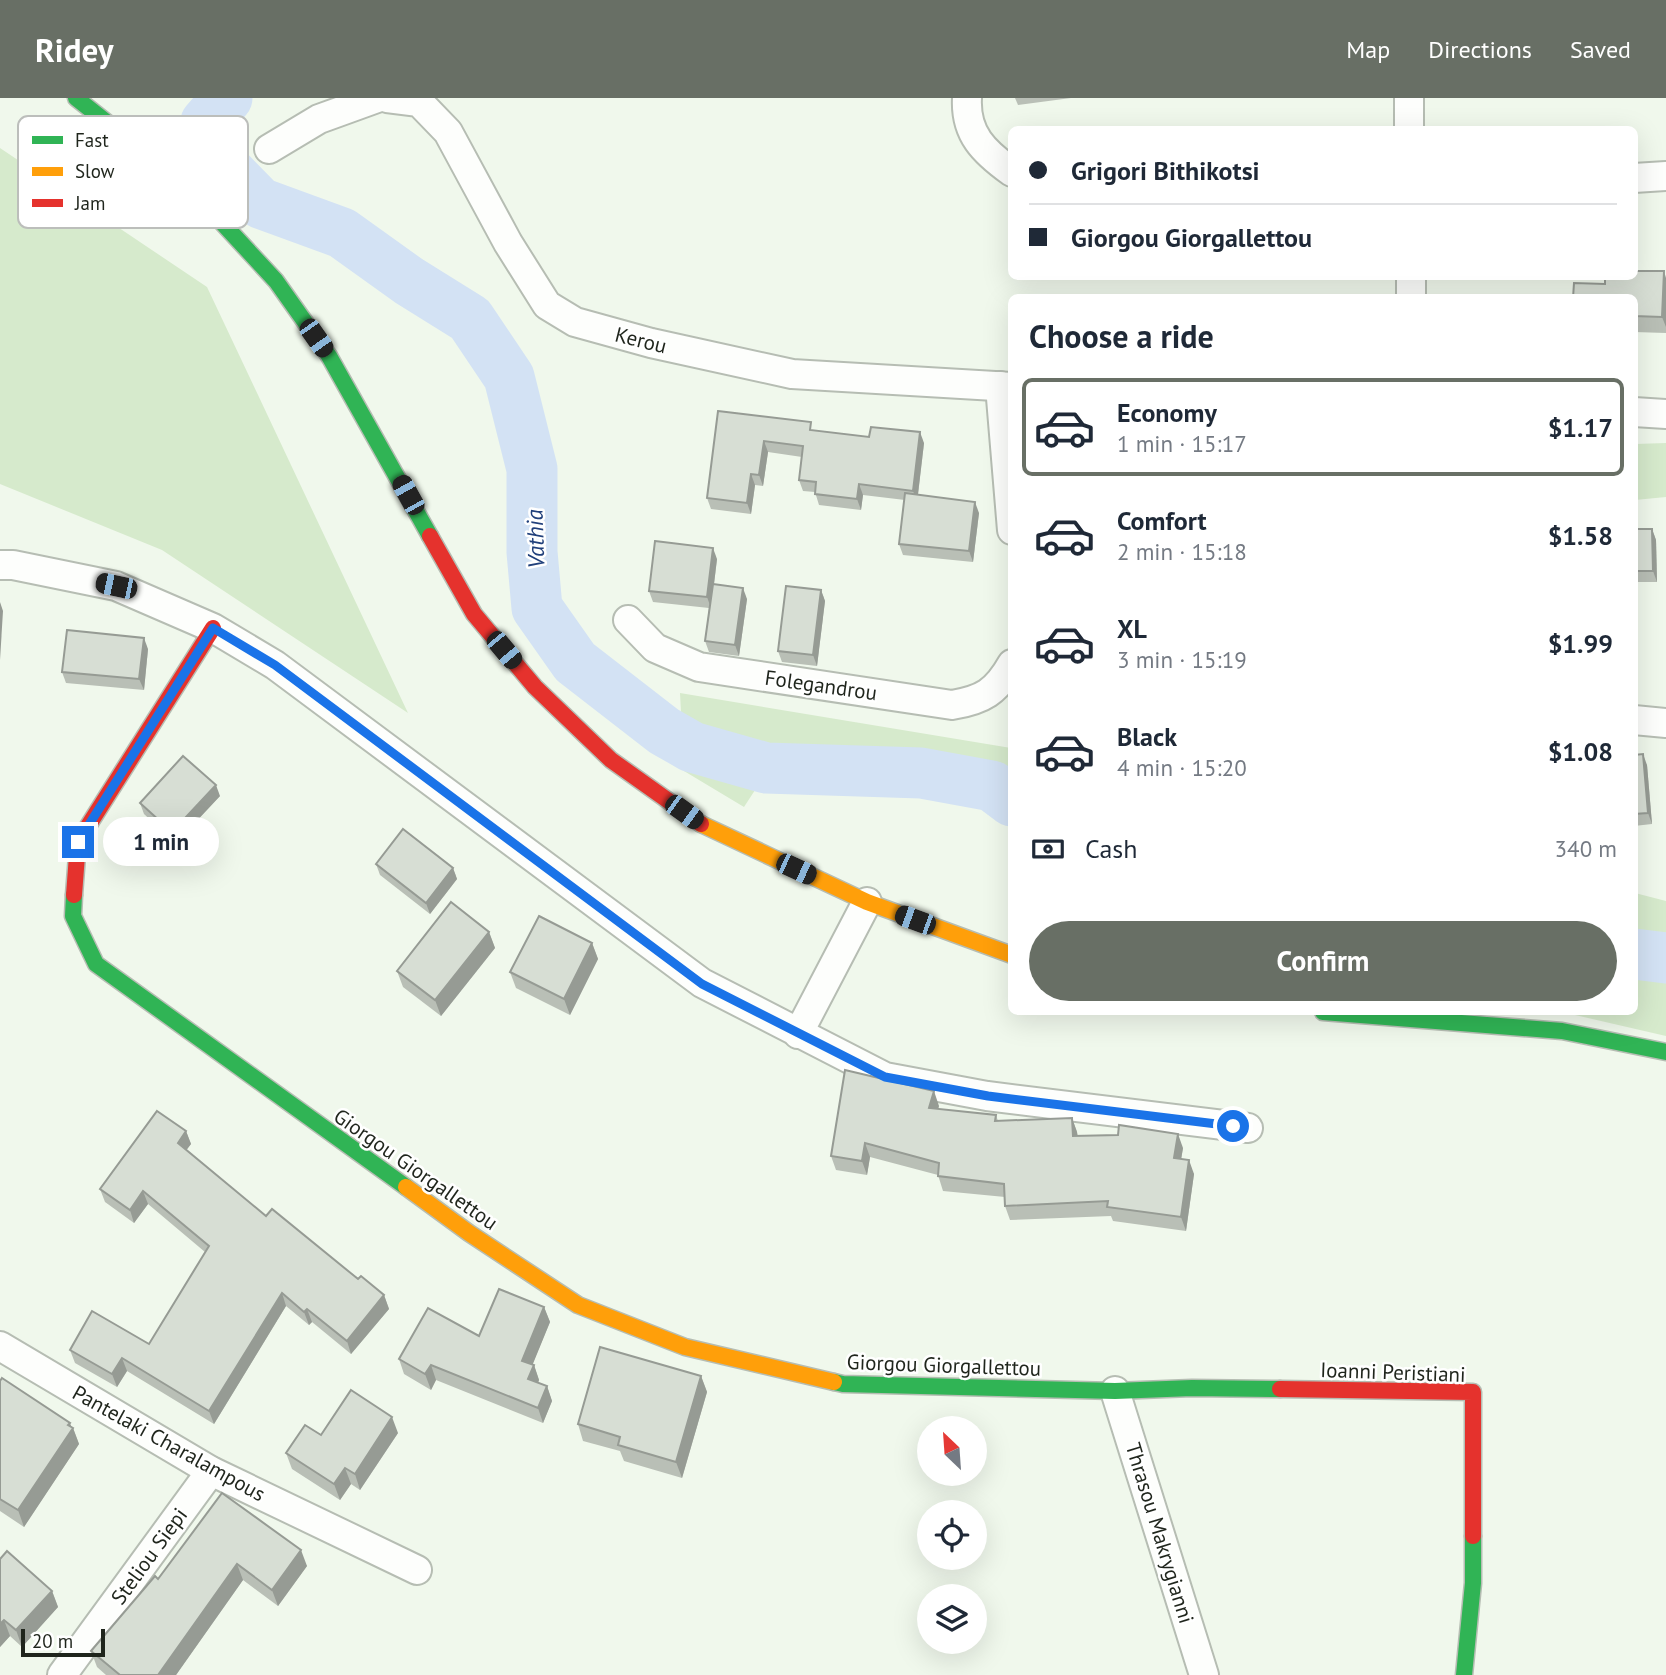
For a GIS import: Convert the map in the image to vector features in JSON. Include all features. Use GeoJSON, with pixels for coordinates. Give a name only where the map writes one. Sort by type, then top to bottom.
{"type":"FeatureCollection","features":[{"type":"Feature","properties":{"kind":"street"},"geometry":{"type":"LineString","coordinates":[[76,98],[99,116]]}},
{"type":"Feature","properties":{"kind":"street"},"geometry":{"type":"LineString","coordinates":[[269,149],[319,119],[377,98]]}},
{"type":"Feature","properties":{"kind":"street","name":"Kerou"},"geometry":{"type":"LineString","coordinates":[[387,98],[419,102],[448,132],[508,243],[547,305],[575,322],[651,343],[792,373],[1006,387]]}},
{"type":"Feature","properties":{"kind":"street"},"geometry":{"type":"LineString","coordinates":[[967,98],[966,115],[981,149],[1008,169]]}},
{"type":"Feature","properties":{"kind":"street"},"geometry":{"type":"LineString","coordinates":[[1409,98],[1409,126]]}},
{"type":"Feature","properties":{"kind":"street"},"geometry":{"type":"LineString","coordinates":[[1638,178],[1666,176]]}},
{"type":"Feature","properties":{"kind":"street"},"geometry":{"type":"LineString","coordinates":[[227,228],[276,281],[329,356],[474,614],[535,687],[611,760],[703,825],[867,902],[1008,954]]}},
{"type":"Feature","properties":{"kind":"street"},"geometry":{"type":"LineString","coordinates":[[1006,387],[1008,435]]}},
{"type":"Feature","properties":{"kind":"street"},"geometry":{"type":"LineString","coordinates":[[1638,412],[1666,414]]}},
{"type":"Feature","properties":{"kind":"street"},"geometry":{"type":"LineString","coordinates":[[0,565],[13,565],[116,586],[213,628],[275,665],[702,984],[885,1077],[988,1096],[1248,1128]]}},
{"type":"Feature","properties":{"kind":"street","name":"Folegandrou"},"geometry":{"type":"LineString","coordinates":[[628,620],[655,648],[699,667],[952,705],[977,701],[1001,684],[1008,671]]}},
{"type":"Feature","properties":{"kind":"street","name":"Giorgou Giorgallettou"},"geometry":{"type":"LineString","coordinates":[[213,628],[78,842],[73,916],[96,964],[469,1233],[578,1305],[685,1347],[843,1384],[1115,1391]]}},
{"type":"Feature","properties":{"kind":"street"},"geometry":{"type":"LineString","coordinates":[[1638,720],[1666,723]]}},
{"type":"Feature","properties":{"kind":"street"},"geometry":{"type":"LineString","coordinates":[[798,1034],[867,902]]}},
{"type":"Feature","properties":{"kind":"street"},"geometry":{"type":"LineString","coordinates":[[1361,1015],[1562,1031],[1666,1052]]}},
{"type":"Feature","properties":{"kind":"street","name":"Pantelaki Charalampous"},"geometry":{"type":"LineString","coordinates":[[0,1346],[211,1471],[417,1570]]}},
{"type":"Feature","properties":{"kind":"street","name":"Ioanni Peristiani"},"geometry":{"type":"LineString","coordinates":[[1115,1391],[1192,1388],[1473,1392],[1473,1583],[1464,1675]]}},
{"type":"Feature","properties":{"kind":"street","name":"Thrasou Makrygianni"},"geometry":{"type":"LineString","coordinates":[[1115,1391],[1204,1675]]}},
{"type":"Feature","properties":{"kind":"street","name":"Steliou Siepi"},"geometry":{"type":"LineString","coordinates":[[62,1675],[211,1471]]}},
{"type":"Feature","properties":{"kind":"green space"},"geometry":{"type":"Polygon","coordinates":[[[0,148],[18,160],[18,228],[119,228],[207,287],[408,713],[162,550],[0,484],[0,148]]]}},
{"type":"Feature","properties":{"kind":"green space"},"geometry":{"type":"Polygon","coordinates":[[[1666,443],[1666,497],[1638,500],[1638,444],[1666,443]]]}},
{"type":"Feature","properties":{"kind":"green space"},"geometry":{"type":"Polygon","coordinates":[[[680,693],[1008,748],[1008,822],[976,805],[779,753],[744,807],[684,771],[680,693]]]}},
{"type":"Feature","properties":{"kind":"green space"},"geometry":{"type":"Polygon","coordinates":[[[1638,894],[1666,901],[1666,1036],[1575,1015],[1638,1015],[1638,894]]]}},
{"type":"Feature","properties":{"kind":"building"},"geometry":{"type":"Polygon","coordinates":[[[1638,271],[1664,271],[1662,317],[1638,316],[1638,294],[1573,294],[1574,283],[1605,284],[1605,280],[1638,280],[1638,271]]]}},
{"type":"Feature","properties":{"kind":"building"},"geometry":{"type":"Polygon","coordinates":[[[718,411],[811,422],[810,430],[869,437],[871,427],[920,432],[913,491],[859,484],[857,499],[815,494],[816,482],[799,480],[803,446],[764,441],[759,475],[751,474],[747,503],[707,498],[718,411]]]}},
{"type":"Feature","properties":{"kind":"building"},"geometry":{"type":"Polygon","coordinates":[[[905,493],[975,502],[969,551],[899,544],[905,493]]]}},
{"type":"Feature","properties":{"kind":"building"},"geometry":{"type":"Polygon","coordinates":[[[1638,529],[1652,529],[1653,571],[1638,571],[1638,529]]]}},
{"type":"Feature","properties":{"kind":"building"},"geometry":{"type":"Polygon","coordinates":[[[655,541],[713,548],[707,597],[649,591],[655,541]]]}},
{"type":"Feature","properties":{"kind":"building"},"geometry":{"type":"Polygon","coordinates":[[[713,584],[743,588],[735,645],[705,641],[713,584]]]}},
{"type":"Feature","properties":{"kind":"building"},"geometry":{"type":"Polygon","coordinates":[[[786,586],[821,590],[813,655],[778,651],[786,586]]]}},
{"type":"Feature","properties":{"kind":"building"},"geometry":{"type":"Polygon","coordinates":[[[67,630],[144,638],[139,679],[62,672],[67,630]]]}},
{"type":"Feature","properties":{"kind":"building"},"geometry":{"type":"Polygon","coordinates":[[[1643,754],[1648,813],[1638,814],[1638,755],[1643,754]]]}},
{"type":"Feature","properties":{"kind":"building"},"geometry":{"type":"Polygon","coordinates":[[[183,756],[216,785],[172,832],[140,803],[183,756]]]}},
{"type":"Feature","properties":{"kind":"building"},"geometry":{"type":"Polygon","coordinates":[[[403,829],[453,868],[426,903],[376,864],[403,829]]]}},
{"type":"Feature","properties":{"kind":"building"},"geometry":{"type":"Polygon","coordinates":[[[451,902],[489,932],[435,1000],[397,971],[451,902]]]}},
{"type":"Feature","properties":{"kind":"building"},"geometry":{"type":"Polygon","coordinates":[[[539,916],[592,943],[564,999],[510,972],[539,916]]]}},
{"type":"Feature","properties":{"kind":"building"},"geometry":{"type":"Polygon","coordinates":[[[845,1070],[934,1091],[929,1108],[996,1115],[995,1121],[1072,1118],[1073,1136],[1118,1135],[1119,1125],[1178,1134],[1174,1158],[1189,1160],[1181,1217],[1107,1207],[1108,1201],[1005,1206],[1004,1184],[938,1176],[939,1163],[865,1143],[862,1161],[831,1156],[845,1070]]]}},
{"type":"Feature","properties":{"kind":"building"},"geometry":{"type":"Polygon","coordinates":[[[157,1111],[186,1131],[178,1143],[266,1216],[272,1209],[358,1279],[361,1276],[384,1295],[347,1341],[307,1309],[304,1312],[282,1293],[209,1411],[122,1358],[112,1374],[70,1350],[92,1311],[149,1344],[209,1246],[143,1191],[130,1210],[100,1189],[157,1111]]]}},
{"type":"Feature","properties":{"kind":"building"},"geometry":{"type":"Polygon","coordinates":[[[499,1289],[544,1307],[522,1361],[534,1365],[528,1379],[547,1386],[538,1408],[431,1365],[425,1374],[399,1359],[428,1308],[479,1336],[499,1289]]]}},
{"type":"Feature","properties":{"kind":"building"},"geometry":{"type":"Polygon","coordinates":[[[600,1347],[701,1376],[676,1462],[618,1445],[620,1437],[578,1424],[600,1347]]]}},
{"type":"Feature","properties":{"kind":"building"},"geometry":{"type":"Polygon","coordinates":[[[2,1378],[70,1423],[68,1425],[73,1428],[18,1510],[0,1499],[2,1378]]]}},
{"type":"Feature","properties":{"kind":"building"},"geometry":{"type":"Polygon","coordinates":[[[351,1390],[392,1417],[355,1474],[345,1468],[334,1484],[286,1453],[305,1425],[321,1435],[351,1390]]]}},
{"type":"Feature","properties":{"kind":"building"},"geometry":{"type":"Polygon","coordinates":[[[222,1493],[301,1550],[272,1590],[237,1564],[158,1675],[120,1675],[91,1651],[155,1576],[158,1579],[222,1493]]]}},
{"type":"Feature","properties":{"kind":"building"},"geometry":{"type":"Polygon","coordinates":[[[7,1551],[52,1591],[16,1630],[4,1620],[0,1624],[0,1559],[7,1551]]]}},
{"type":"Feature","properties":{"kind":"waterway","name":"Vathia"},"geometry":{"type":"LineString","coordinates":[[211,116],[227,98]]}},
{"type":"Feature","properties":{"kind":"waterway","name":"Vathia"},"geometry":{"type":"LineString","coordinates":[[248,191],[260,203],[342,233],[409,281],[470,319],[509,377],[532,469],[532,552],[537,608],[575,662],[664,731],[692,747],[766,768],[921,773],[992,786],[1008,798]]}},
{"type":"Feature","properties":{"kind":"waterway","name":"Vathia"},"geometry":{"type":"LineString","coordinates":[[1638,954],[1666,958]]}},
{"type":"Feature","properties":{"kind":"traffic: fast"},"geometry":{"type":"LineString","coordinates":[[76,98],[99,116]]}},
{"type":"Feature","properties":{"kind":"traffic: fast"},"geometry":{"type":"LineString","coordinates":[[227,228],[276,281],[329,356],[430,536]]}},
{"type":"Feature","properties":{"kind":"traffic: fast"},"geometry":{"type":"LineString","coordinates":[[74,895],[73,916],[96,964],[406,1187]]}},
{"type":"Feature","properties":{"kind":"traffic: fast"},"geometry":{"type":"LineString","coordinates":[[1361,1015],[1562,1031],[1666,1052]]}},
{"type":"Feature","properties":{"kind":"traffic: fast"},"geometry":{"type":"LineString","coordinates":[[834,1382],[1115,1391],[1280,1389]]}},
{"type":"Feature","properties":{"kind":"traffic: fast"},"geometry":{"type":"LineString","coordinates":[[1464,1675],[1473,1583],[1473,1536]]}},
{"type":"Feature","properties":{"kind":"traffic: slow"},"geometry":{"type":"LineString","coordinates":[[701,824],[867,902],[1008,954]]}},
{"type":"Feature","properties":{"kind":"traffic: slow"},"geometry":{"type":"LineString","coordinates":[[406,1187],[469,1233],[578,1305],[685,1347],[834,1382]]}},
{"type":"Feature","properties":{"kind":"traffic: jam"},"geometry":{"type":"LineString","coordinates":[[430,536],[474,614],[535,687],[611,760],[701,824]]}},
{"type":"Feature","properties":{"kind":"traffic: jam"},"geometry":{"type":"LineString","coordinates":[[74,895],[78,842],[213,628]]}},
{"type":"Feature","properties":{"kind":"traffic: jam"},"geometry":{"type":"LineString","coordinates":[[1280,1389],[1473,1392],[1473,1536]]}},
{"type":"Feature","properties":{"kind":"route"},"geometry":{"type":"LineString","coordinates":[[78,842],[213,628],[275,665],[702,984],[885,1077],[988,1096],[1233,1126]]}}]}
